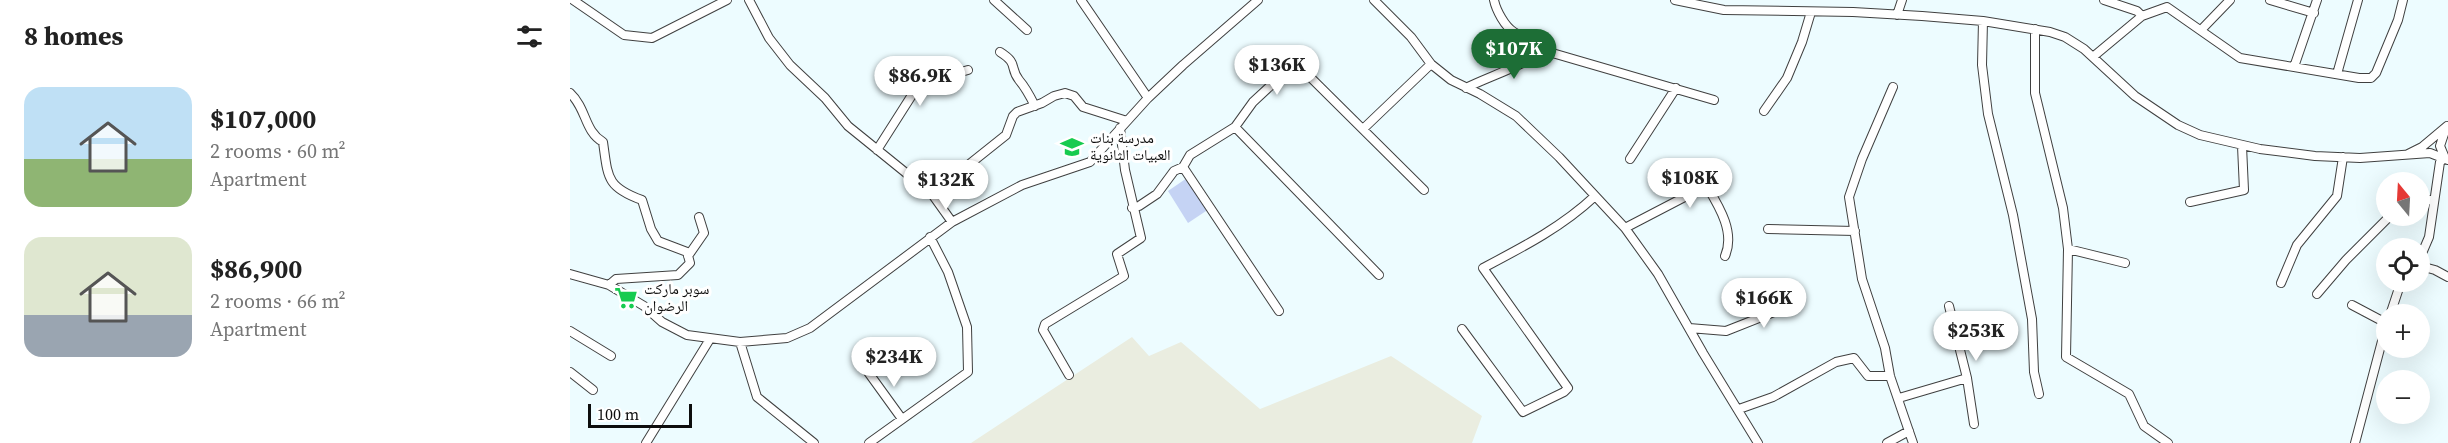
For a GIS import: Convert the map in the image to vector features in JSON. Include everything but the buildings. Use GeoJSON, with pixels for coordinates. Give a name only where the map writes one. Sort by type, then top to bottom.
{"type":"FeatureCollection","features":[{"type":"Feature","properties":{"kind":"street"},"geometry":{"type":"LineString","coordinates":[[573,0],[624,34],[652,38],[727,0]]}},
{"type":"Feature","properties":{"kind":"street"},"geometry":{"type":"LineString","coordinates":[[749,0],[769,38],[790,65],[825,98],[848,126],[932,194],[952,222]]}},
{"type":"Feature","properties":{"kind":"street"},"geometry":{"type":"LineString","coordinates":[[994,0],[1027,30]]}},
{"type":"Feature","properties":{"kind":"street"},"geometry":{"type":"LineString","coordinates":[[1081,0],[1148,98]]}},
{"type":"Feature","properties":{"kind":"street"},"geometry":{"type":"LineString","coordinates":[[570,273],[609,285],[644,306],[662,322],[687,335],[740,342],[787,338],[810,328],[834,308],[875,282],[952,222],[1022,184],[1090,162],[1148,98],[1258,0]]}},
{"type":"Feature","properties":{"kind":"street"},"geometry":{"type":"LineString","coordinates":[[1374,0],[1411,37],[1431,63],[1451,80],[1515,116],[1559,157],[1625,228],[1658,274],[1758,443]]}},
{"type":"Feature","properties":{"kind":"street"},"geometry":{"type":"LineString","coordinates":[[1494,0],[1496,7],[1513,32],[1532,40],[1542,50],[1714,100]]}},
{"type":"Feature","properties":{"kind":"street"},"geometry":{"type":"LineString","coordinates":[[1675,0],[1724,10],[1897,15],[1983,21],[2035,29],[2065,37],[2094,56],[2135,96],[2178,125],[2200,135],[2242,146],[2343,157],[2404,156],[2441,141]]}},
{"type":"Feature","properties":{"kind":"street"},"geometry":{"type":"LineString","coordinates":[[1897,15],[1902,0]]}},
{"type":"Feature","properties":{"kind":"street"},"geometry":{"type":"LineString","coordinates":[[2104,0],[2137,11],[2142,16]]}},
{"type":"Feature","properties":{"kind":"street"},"geometry":{"type":"LineString","coordinates":[[2201,30],[2230,0]]}},
{"type":"Feature","properties":{"kind":"street"},"geometry":{"type":"LineString","coordinates":[[2270,0],[2314,13]]}},
{"type":"Feature","properties":{"kind":"street"},"geometry":{"type":"LineString","coordinates":[[2294,67],[2317,0]]}},
{"type":"Feature","properties":{"kind":"street"},"geometry":{"type":"LineString","coordinates":[[2337,75],[2358,0]]}},
{"type":"Feature","properties":{"kind":"street"},"geometry":{"type":"LineString","coordinates":[[2094,56],[2142,16],[2167,8],[2240,58],[2337,75],[2371,78],[2376,73],[2398,20],[2403,0]]}},
{"type":"Feature","properties":{"kind":"street"},"geometry":{"type":"LineString","coordinates":[[1764,111],[1787,78],[1811,12]]}},
{"type":"Feature","properties":{"kind":"street"},"geometry":{"type":"LineString","coordinates":[[1983,21],[1982,66],[1988,114],[2013,215],[2032,319],[2034,372],[2039,394]]}},
{"type":"Feature","properties":{"kind":"street"},"geometry":{"type":"LineString","coordinates":[[2035,29],[2035,93],[2063,207],[2068,249],[2066,357],[2129,394],[2144,426],[2168,443]]}},
{"type":"Feature","properties":{"kind":"street"},"geometry":{"type":"LineString","coordinates":[[1466,88],[1492,74],[1524,63],[1542,50]]}},
{"type":"Feature","properties":{"kind":"street"},"geometry":{"type":"LineString","coordinates":[[1000,52],[1012,60],[1019,80],[1023,82],[1035,105]]}},
{"type":"Feature","properties":{"kind":"street"},"geometry":{"type":"LineString","coordinates":[[1363,129],[1431,63]]}},
{"type":"Feature","properties":{"kind":"street"},"geometry":{"type":"LineString","coordinates":[[1132,208],[1157,194],[1174,171],[1183,167],[1190,155],[1235,128],[1253,102],[1294,64],[1300,67],[1424,190]]}},
{"type":"Feature","properties":{"kind":"street"},"geometry":{"type":"LineString","coordinates":[[877,150],[919,84],[968,70]]}},
{"type":"Feature","properties":{"kind":"street"},"geometry":{"type":"LineString","coordinates":[[1893,87],[1862,159],[1850,197],[1862,279],[1885,348],[1890,376],[1913,443]]}},
{"type":"Feature","properties":{"kind":"street"},"geometry":{"type":"LineString","coordinates":[[1630,159],[1676,88]]}},
{"type":"Feature","properties":{"kind":"street"},"geometry":{"type":"LineString","coordinates":[[570,93],[580,103],[593,136],[603,142],[607,172],[614,186],[642,200],[651,229],[658,241],[687,252],[690,263],[678,274],[616,279],[609,285]]}},
{"type":"Feature","properties":{"kind":"street"},"geometry":{"type":"LineString","coordinates":[[932,194],[1006,135],[1012,116],[1017,112],[1065,93],[1074,96],[1083,107],[1126,121]]}},
{"type":"Feature","properties":{"kind":"street"},"geometry":{"type":"LineString","coordinates":[[2433,153],[2439,152],[2448,125]]}},
{"type":"Feature","properties":{"kind":"street"},"geometry":{"type":"LineString","coordinates":[[1069,375],[1043,330],[1045,324],[1124,276],[1117,254],[1141,238],[1132,208],[1120,128]]}},
{"type":"Feature","properties":{"kind":"street"},"geometry":{"type":"LineString","coordinates":[[1235,128],[1379,275]]}},
{"type":"Feature","properties":{"kind":"street"},"geometry":{"type":"LineString","coordinates":[[2441,141],[2446,159]]}},
{"type":"Feature","properties":{"kind":"street"},"geometry":{"type":"LineString","coordinates":[[2190,202],[2244,190],[2242,146]]}},
{"type":"Feature","properties":{"kind":"street"},"geometry":{"type":"LineString","coordinates":[[2422,150],[2446,159]]}},
{"type":"Feature","properties":{"kind":"street"},"geometry":{"type":"LineString","coordinates":[[2281,283],[2297,244],[2337,196],[2343,157]]}},
{"type":"Feature","properties":{"kind":"street"},"geometry":{"type":"LineString","coordinates":[[2430,238],[2440,162],[2446,159]]}},
{"type":"Feature","properties":{"kind":"street"},"geometry":{"type":"LineString","coordinates":[[1183,167],[1279,311]]}},
{"type":"Feature","properties":{"kind":"street"},"geometry":{"type":"LineString","coordinates":[[1625,228],[1700,189],[1708,188],[1725,220],[1730,245],[1725,256]]}},
{"type":"Feature","properties":{"kind":"street"},"geometry":{"type":"LineString","coordinates":[[1462,329],[1523,412],[1568,388],[1483,268],[1552,231],[1595,196]]}},
{"type":"Feature","properties":{"kind":"street"},"geometry":{"type":"LineString","coordinates":[[688,256],[704,233],[699,217]]}},
{"type":"Feature","properties":{"kind":"street"},"geometry":{"type":"LineString","coordinates":[[2317,294],[2346,260],[2380,226]]}},
{"type":"Feature","properties":{"kind":"street"},"geometry":{"type":"LineString","coordinates":[[1768,229],[1855,231]]}},
{"type":"Feature","properties":{"kind":"street"},"geometry":{"type":"LineString","coordinates":[[869,443],[968,372],[967,327],[948,272],[930,237]]}},
{"type":"Feature","properties":{"kind":"street"},"geometry":{"type":"LineString","coordinates":[[2068,249],[2125,262]]}},
{"type":"Feature","properties":{"kind":"street"},"geometry":{"type":"LineString","coordinates":[[2430,269],[2448,277]]}},
{"type":"Feature","properties":{"kind":"street"},"geometry":{"type":"LineString","coordinates":[[1689,327],[1726,331],[1792,305],[1781,283]]}},
{"type":"Feature","properties":{"kind":"street"},"geometry":{"type":"LineString","coordinates":[[2352,305],[2376,319]]}},
{"type":"Feature","properties":{"kind":"street"},"geometry":{"type":"LineString","coordinates":[[1949,306],[1974,424]]}},
{"type":"Feature","properties":{"kind":"street"},"geometry":{"type":"LineString","coordinates":[[570,331],[611,356]]}},
{"type":"Feature","properties":{"kind":"street"},"geometry":{"type":"LineString","coordinates":[[646,443],[710,339]]}},
{"type":"Feature","properties":{"kind":"street"},"geometry":{"type":"LineString","coordinates":[[740,342],[758,397],[814,443]]}},
{"type":"Feature","properties":{"kind":"street"},"geometry":{"type":"LineString","coordinates":[[1739,409],[1773,397],[1836,362],[1854,358],[1868,376],[1890,376]]}},
{"type":"Feature","properties":{"kind":"street"},"geometry":{"type":"LineString","coordinates":[[2355,443],[2377,358]]}},
{"type":"Feature","properties":{"kind":"street"},"geometry":{"type":"LineString","coordinates":[[570,372],[593,390]]}},
{"type":"Feature","properties":{"kind":"street"},"geometry":{"type":"LineString","coordinates":[[867,372],[902,419]]}},
{"type":"Feature","properties":{"kind":"street"},"geometry":{"type":"LineString","coordinates":[[1899,398],[1966,378]]}},
{"type":"Feature","properties":{"kind":"street"},"geometry":{"type":"LineString","coordinates":[[1887,443],[1909,431]]}},
{"type":"Feature","properties":{"kind":"shaded area"},"geometry":{"type":"Polygon","coordinates":[[[1187,178],[1209,209],[1188,223],[1168,191],[1187,178]]]}},
{"type":"Feature","properties":{"kind":"shaded area"},"geometry":{"type":"Polygon","coordinates":[[[1132,337],[1149,356],[1181,342],[1260,409],[1391,356],[1482,416],[1472,443],[971,443],[1132,337]]]}},
{"type":"Feature","properties":{"kind":"place","name":"مدرسة بنات العبيات الثانوية"},"geometry":{"type":"Point","coordinates":[1072,147]}},
{"type":"Feature","properties":{"kind":"place","name":"سوبر ماركت الرضوان"},"geometry":{"type":"Point","coordinates":[626,298]}}]}
